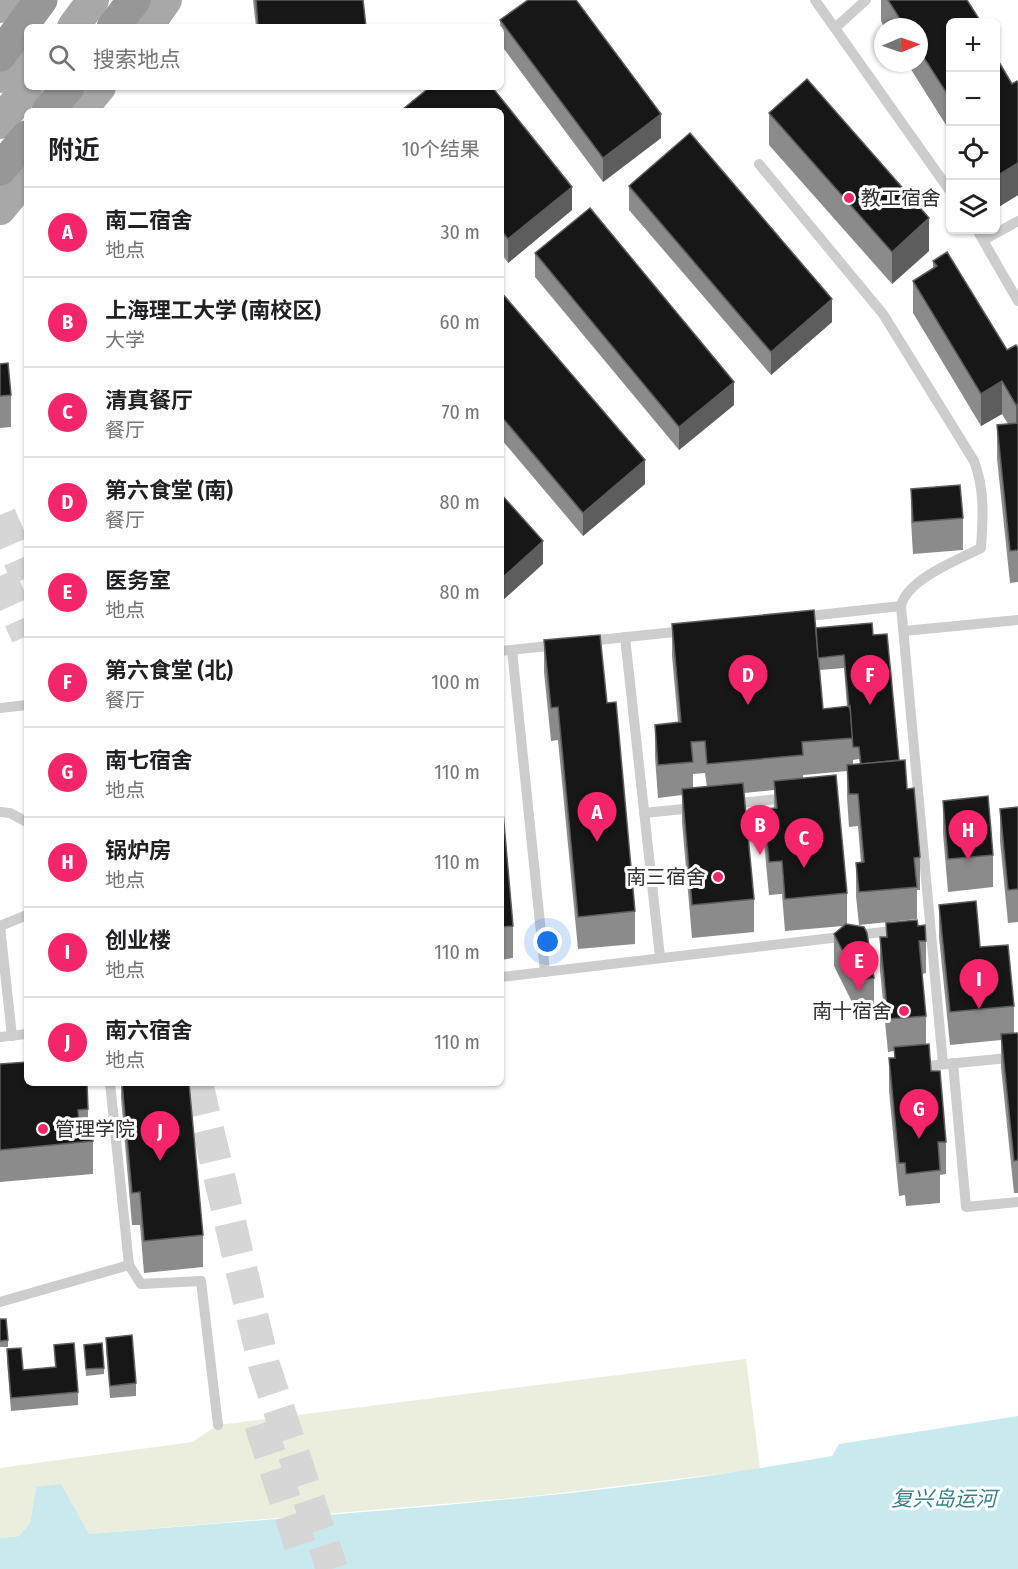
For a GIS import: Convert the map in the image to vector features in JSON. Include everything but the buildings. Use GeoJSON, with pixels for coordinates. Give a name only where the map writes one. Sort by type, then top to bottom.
{"type":"FeatureCollection","features":[{"type":"Feature","properties":{"kind":"highway"},"geometry":{"type":"LineString","coordinates":[[0,55],[41,0]]}},
{"type":"Feature","properties":{"kind":"highway"},"geometry":{"type":"LineString","coordinates":[[115,24],[134,0]]}},
{"type":"Feature","properties":{"kind":"highway"},"geometry":{"type":"LineString","coordinates":[[50,108],[66,90]]}},
{"type":"Feature","properties":{"kind":"highway"},"geometry":{"type":"LineString","coordinates":[[0,169],[24,141]]}},
{"type":"Feature","properties":{"kind":"main road"},"geometry":{"type":"LineString","coordinates":[[0,8],[5,0]]}},
{"type":"Feature","properties":{"kind":"main road"},"geometry":{"type":"LineString","coordinates":[[39,24],[57,0]]}},
{"type":"Feature","properties":{"kind":"main road"},"geometry":{"type":"LineString","coordinates":[[75,24],[93,0]]}},
{"type":"Feature","properties":{"kind":"main road"},"geometry":{"type":"LineString","coordinates":[[149,24],[166,0]]}},
{"type":"Feature","properties":{"kind":"main road"},"geometry":{"type":"LineString","coordinates":[[0,77],[24,45]]}},
{"type":"Feature","properties":{"kind":"main road"},"geometry":{"type":"LineString","coordinates":[[0,123],[25,90]]}},
{"type":"Feature","properties":{"kind":"main road"},"geometry":{"type":"LineString","coordinates":[[82,108],[98,90]]}},
{"type":"Feature","properties":{"kind":"main road"},"geometry":{"type":"LineString","coordinates":[[0,209],[24,180]]}},
{"type":"Feature","properties":{"kind":"lane"},"geometry":{"type":"LineString","coordinates":[[815,0],[946,184]]}},
{"type":"Feature","properties":{"kind":"lane"},"geometry":{"type":"LineString","coordinates":[[835,28],[866,0]]}},
{"type":"Feature","properties":{"kind":"lane"},"geometry":{"type":"LineString","coordinates":[[759,164],[883,314],[974,461],[980,477],[983,517],[981,548],[938,570],[910,590],[903,597],[902,606],[931,926],[966,1207],[1018,1202]]}},
{"type":"Feature","properties":{"kind":"lane"},"geometry":{"type":"LineString","coordinates":[[984,240],[1018,221]]}},
{"type":"Feature","properties":{"kind":"lane"},"geometry":{"type":"LineString","coordinates":[[980,234],[1018,301]]}},
{"type":"Feature","properties":{"kind":"lane"},"geometry":{"type":"LineString","coordinates":[[786,619],[902,606]]}},
{"type":"Feature","properties":{"kind":"lane"},"geometry":{"type":"LineString","coordinates":[[904,631],[1018,620]]}},
{"type":"Feature","properties":{"kind":"lane"},"geometry":{"type":"LineString","coordinates":[[545,972],[506,651],[694,630]]}},
{"type":"Feature","properties":{"kind":"lane"},"geometry":{"type":"LineString","coordinates":[[625,637],[660,957]]}},
{"type":"Feature","properties":{"kind":"lane"},"geometry":{"type":"LineString","coordinates":[[0,708],[24,705]]}},
{"type":"Feature","properties":{"kind":"lane"},"geometry":{"type":"LineString","coordinates":[[906,785],[918,783]]}},
{"type":"Feature","properties":{"kind":"lane"},"geometry":{"type":"LineString","coordinates":[[716,806],[799,796]]}},
{"type":"Feature","properties":{"kind":"lane"},"geometry":{"type":"LineString","coordinates":[[644,813],[704,807]]}},
{"type":"Feature","properties":{"kind":"lane"},"geometry":{"type":"LineString","coordinates":[[0,812],[10,813],[24,820]]}},
{"type":"Feature","properties":{"kind":"lane"},"geometry":{"type":"LineString","coordinates":[[12,1036],[0,926],[24,916]]}},
{"type":"Feature","properties":{"kind":"lane"},"geometry":{"type":"LineString","coordinates":[[919,927],[931,926]]}},
{"type":"Feature","properties":{"kind":"lane"},"geometry":{"type":"LineString","coordinates":[[504,977],[907,929]]}},
{"type":"Feature","properties":{"kind":"lane"},"geometry":{"type":"LineString","coordinates":[[0,1037],[24,1034]]}},
{"type":"Feature","properties":{"kind":"lane"},"geometry":{"type":"LineString","coordinates":[[905,1068],[1018,1057]]}},
{"type":"Feature","properties":{"kind":"lane"},"geometry":{"type":"LineString","coordinates":[[110,1086],[129,1265],[133,1277],[141,1284],[201,1281],[218,1425]]}},
{"type":"Feature","properties":{"kind":"lane"},"geometry":{"type":"LineString","coordinates":[[0,1302],[129,1265]]}},
{"type":"Feature","properties":{"kind":"green space"},"geometry":{"type":"Polygon","coordinates":[[[746,1359],[760,1469],[535,1496],[89,1534],[36,1487],[30,1523],[19,1536],[0,1538],[0,1468],[192,1442],[218,1425],[746,1359]]]}},
{"type":"Feature","properties":{"kind":"water","name":"复兴岛运河"},"geometry":{"type":"Polygon","coordinates":[[[1018,1416],[1018,1569],[0,1569],[0,1538],[19,1536],[30,1523],[36,1487],[61,1484],[89,1534],[461,1504],[647,1484],[832,1456],[839,1444],[1018,1416]]]}},
{"type":"Feature","properties":{"kind":"tunnel"},"geometry":{"type":"LineString","coordinates":[[0,515],[24,571]]}},
{"type":"Feature","properties":{"kind":"tunnel"},"geometry":{"type":"LineString","coordinates":[[0,576],[24,629]]}},
{"type":"Feature","properties":{"kind":"tunnel"},"geometry":{"type":"LineString","coordinates":[[198,1086],[264,1365],[332,1569]]}},
{"type":"Feature","properties":{"kind":"tunnel"},"geometry":{"type":"LineString","coordinates":[[260,1424],[300,1545]]}},
{"type":"Feature","properties":{"kind":"place","name":"教工宿舍"},"geometry":{"type":"Point","coordinates":[849,198]}},
{"type":"Feature","properties":{"kind":"place","name":"第六食堂 (南)"},"geometry":{"type":"Point","coordinates":[748,705]}},
{"type":"Feature","properties":{"kind":"place","name":"第六食堂 (北)"},"geometry":{"type":"Point","coordinates":[870,705]}},
{"type":"Feature","properties":{"kind":"place","name":"南二宿舍"},"geometry":{"type":"Point","coordinates":[597,842]}},
{"type":"Feature","properties":{"kind":"place","name":"上海理工大学 (南校区)"},"geometry":{"type":"Point","coordinates":[760,855]}},
{"type":"Feature","properties":{"kind":"place","name":"锅炉房"},"geometry":{"type":"Point","coordinates":[968,860]}},
{"type":"Feature","properties":{"kind":"place","name":"清真餐厅"},"geometry":{"type":"Point","coordinates":[804,868]}},
{"type":"Feature","properties":{"kind":"place","name":"南三宿舍"},"geometry":{"type":"Point","coordinates":[718,877]}},
{"type":"Feature","properties":{"kind":"place","name":"医务室"},"geometry":{"type":"Point","coordinates":[859,991]}},
{"type":"Feature","properties":{"kind":"place","name":"创业楼"},"geometry":{"type":"Point","coordinates":[979,1009]}},
{"type":"Feature","properties":{"kind":"place","name":"南十宿舍"},"geometry":{"type":"Point","coordinates":[904,1011]}},
{"type":"Feature","properties":{"kind":"place","name":"管理学院"},"geometry":{"type":"Point","coordinates":[43,1129]}},
{"type":"Feature","properties":{"kind":"place","name":"南七宿舍"},"geometry":{"type":"Point","coordinates":[919,1139]}},
{"type":"Feature","properties":{"kind":"place","name":"南六宿舍"},"geometry":{"type":"Point","coordinates":[160,1161]}}]}
